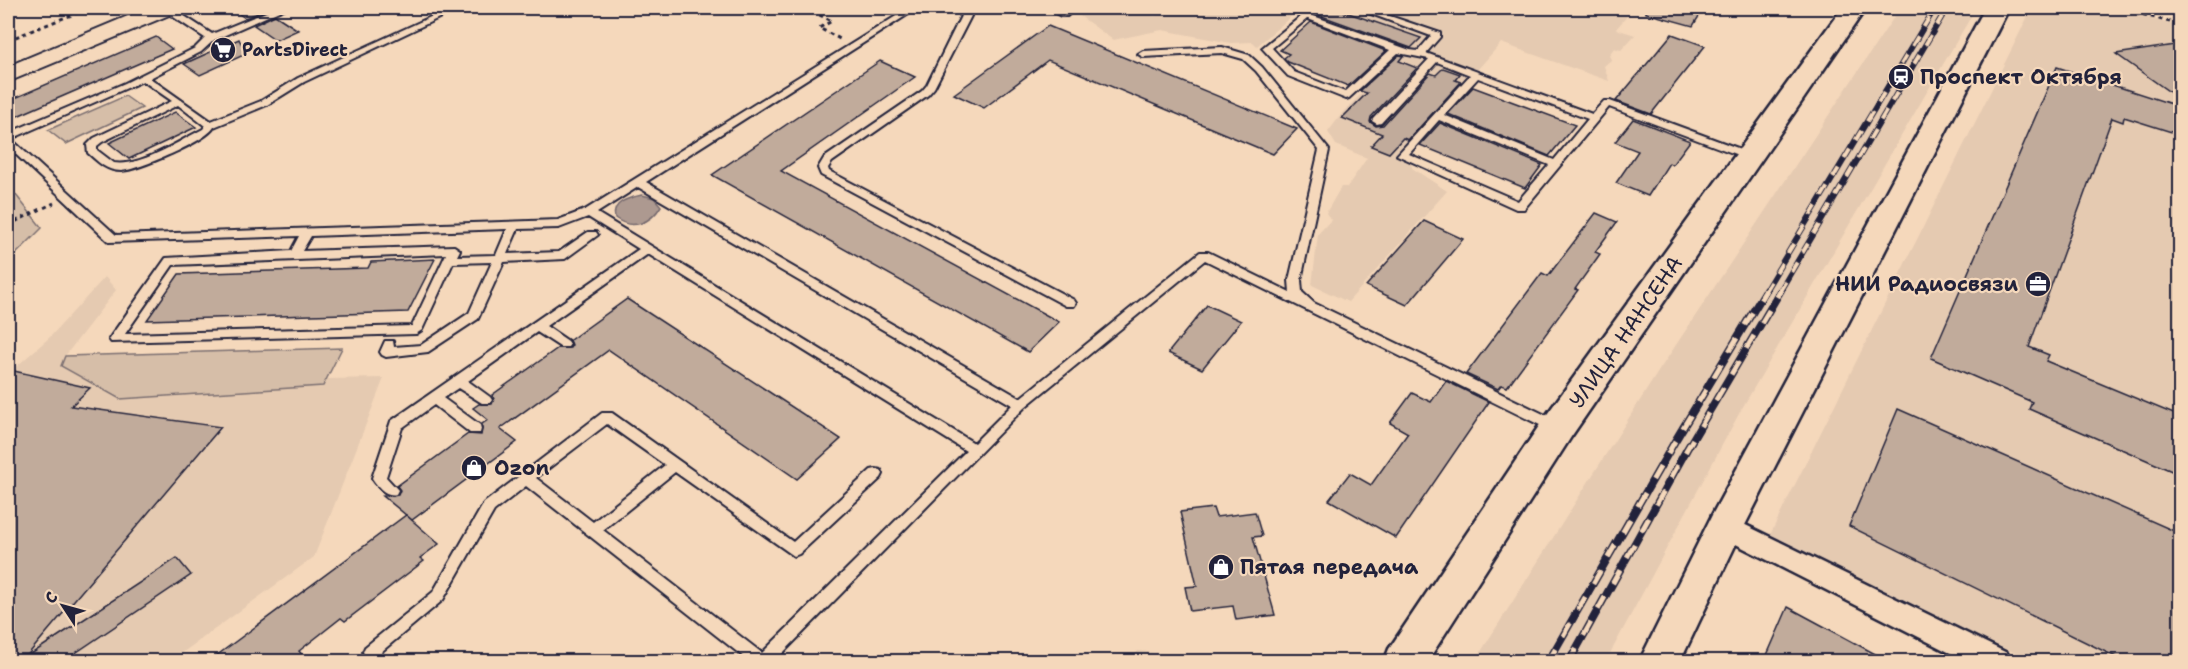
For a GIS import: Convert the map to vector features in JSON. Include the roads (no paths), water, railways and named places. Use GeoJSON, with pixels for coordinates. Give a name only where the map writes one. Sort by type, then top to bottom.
{"type":"FeatureCollection","features":[{"type":"Feature","properties":{"kind":"main road"},"geometry":{"type":"LineString","coordinates":[[8,77],[170,8]]}},
{"type":"Feature","properties":{"kind":"main road","name":"УЛИЦА НАНСЕНА"},"geometry":{"type":"LineString","coordinates":[[1404,662],[1558,427],[1854,8]]}},
{"type":"Feature","properties":{"kind":"main road"},"geometry":{"type":"LineString","coordinates":[[1659,662],[1725,526],[1997,8]]}},
{"type":"Feature","properties":{"kind":"street"},"geometry":{"type":"LineString","coordinates":[[1725,526],[1997,662]]}},
{"type":"Feature","properties":{"kind":"lane"},"geometry":{"type":"LineString","coordinates":[[170,8],[211,38]]}},
{"type":"Feature","properties":{"kind":"lane"},"geometry":{"type":"LineString","coordinates":[[8,137],[198,50],[211,38],[282,8]]}},
{"type":"Feature","properties":{"kind":"lane"},"geometry":{"type":"LineString","coordinates":[[179,101],[98,140],[92,145],[92,151],[110,165],[122,168],[136,165],[207,131],[210,125],[264,103],[302,80],[456,8]]}},
{"type":"Feature","properties":{"kind":"lane"},"geometry":{"type":"LineString","coordinates":[[8,142],[113,239],[559,224],[589,213],[914,8]]}},
{"type":"Feature","properties":{"kind":"lane"},"geometry":{"type":"LineString","coordinates":[[965,8],[966,16],[931,86],[925,93],[828,160],[823,168],[825,173],[1070,303]]}},
{"type":"Feature","properties":{"kind":"lane"},"geometry":{"type":"LineString","coordinates":[[1049,8],[1064,14]]}},
{"type":"Feature","properties":{"kind":"lane"},"geometry":{"type":"LineString","coordinates":[[1359,8],[1437,34],[1421,53]]}},
{"type":"Feature","properties":{"kind":"lane"},"geometry":{"type":"LineString","coordinates":[[1396,49],[1346,96],[1291,74],[1268,50],[1269,45],[1305,16],[1396,49],[1407,53],[1421,53],[1593,118]]}},
{"type":"Feature","properties":{"kind":"lane"},"geometry":{"type":"LineString","coordinates":[[1143,54],[1222,50],[1246,57],[1259,69],[1324,150],[1295,280],[1296,293],[1310,306]]}},
{"type":"Feature","properties":{"kind":"lane"},"geometry":{"type":"LineString","coordinates":[[1276,59],[1284,52]]}},
{"type":"Feature","properties":{"kind":"lane"},"geometry":{"type":"LineString","coordinates":[[1377,121],[1434,58]]}},
{"type":"Feature","properties":{"kind":"lane"},"geometry":{"type":"LineString","coordinates":[[1476,74],[1402,155],[1520,206],[1603,105],[1612,104],[1750,156]]}},
{"type":"Feature","properties":{"kind":"lane"},"geometry":{"type":"LineString","coordinates":[[143,76],[210,125]]}},
{"type":"Feature","properties":{"kind":"lane"},"geometry":{"type":"LineString","coordinates":[[1438,116],[1555,164]]}},
{"type":"Feature","properties":{"kind":"lane"},"geometry":{"type":"LineString","coordinates":[[638,182],[1021,404]]}},
{"type":"Feature","properties":{"kind":"lane"},"geometry":{"type":"LineString","coordinates":[[589,213],[974,449]]}},
{"type":"Feature","properties":{"kind":"lane"},"geometry":{"type":"LineString","coordinates":[[389,344],[386,352],[424,349],[474,316],[514,226]]}},
{"type":"Feature","properties":{"kind":"lane"},"geometry":{"type":"LineString","coordinates":[[294,255],[307,233]]}},
{"type":"Feature","properties":{"kind":"lane"},"geometry":{"type":"LineString","coordinates":[[455,260],[561,256],[592,235]]}},
{"type":"Feature","properties":{"kind":"lane"},"geometry":{"type":"LineString","coordinates":[[391,489],[379,478],[396,425],[647,249]]}},
{"type":"Feature","properties":{"kind":"lane"},"geometry":{"type":"LineString","coordinates":[[454,250],[416,330],[115,339],[170,261],[294,255],[454,250]]}},
{"type":"Feature","properties":{"kind":"lane"},"geometry":{"type":"LineString","coordinates":[[526,478],[763,662],[1021,404],[1204,255],[1558,427]]}},
{"type":"Feature","properties":{"kind":"lane"},"geometry":{"type":"LineString","coordinates":[[537,326],[564,344]]}},
{"type":"Feature","properties":{"kind":"lane"},"geometry":{"type":"LineString","coordinates":[[458,381],[486,399]]}},
{"type":"Feature","properties":{"kind":"lane"},"geometry":{"type":"LineString","coordinates":[[434,398],[475,429]]}},
{"type":"Feature","properties":{"kind":"lane"},"geometry":{"type":"LineString","coordinates":[[380,662],[370,652],[438,596],[489,507],[607,417],[794,550],[876,474]]}},
{"type":"Feature","properties":{"kind":"lane"},"geometry":{"type":"LineString","coordinates":[[593,530],[674,465]]}},
{"type":"Feature","properties":{"kind":"railway"},"geometry":{"type":"LineString","coordinates":[[1765,291],[1935,8]]}},
{"type":"Feature","properties":{"kind":"railway"},"geometry":{"type":"LineString","coordinates":[[1780,291],[1947,8]]}},
{"type":"Feature","properties":{"kind":"railway"},"geometry":{"type":"LineString","coordinates":[[1548,662],[1675,441],[1766,290]]}},
{"type":"Feature","properties":{"kind":"railway"},"geometry":{"type":"LineString","coordinates":[[1569,662],[1687,449],[1781,290]]}},
{"type":"Feature","properties":{"kind":"place","name":"PartsDirect"},"geometry":{"type":"Point","coordinates":[223,50]}},
{"type":"Feature","properties":{"kind":"place","name":"Проспект Октября"},"geometry":{"type":"Point","coordinates":[1901,77]}},
{"type":"Feature","properties":{"kind":"place","name":"НИИ Радиосвязи"},"geometry":{"type":"Point","coordinates":[2038,284]}},
{"type":"Feature","properties":{"kind":"place","name":"Ozon"},"geometry":{"type":"Point","coordinates":[474,468]}},
{"type":"Feature","properties":{"kind":"place","name":"Пятая передача"},"geometry":{"type":"Point","coordinates":[1221,567]}}]}
